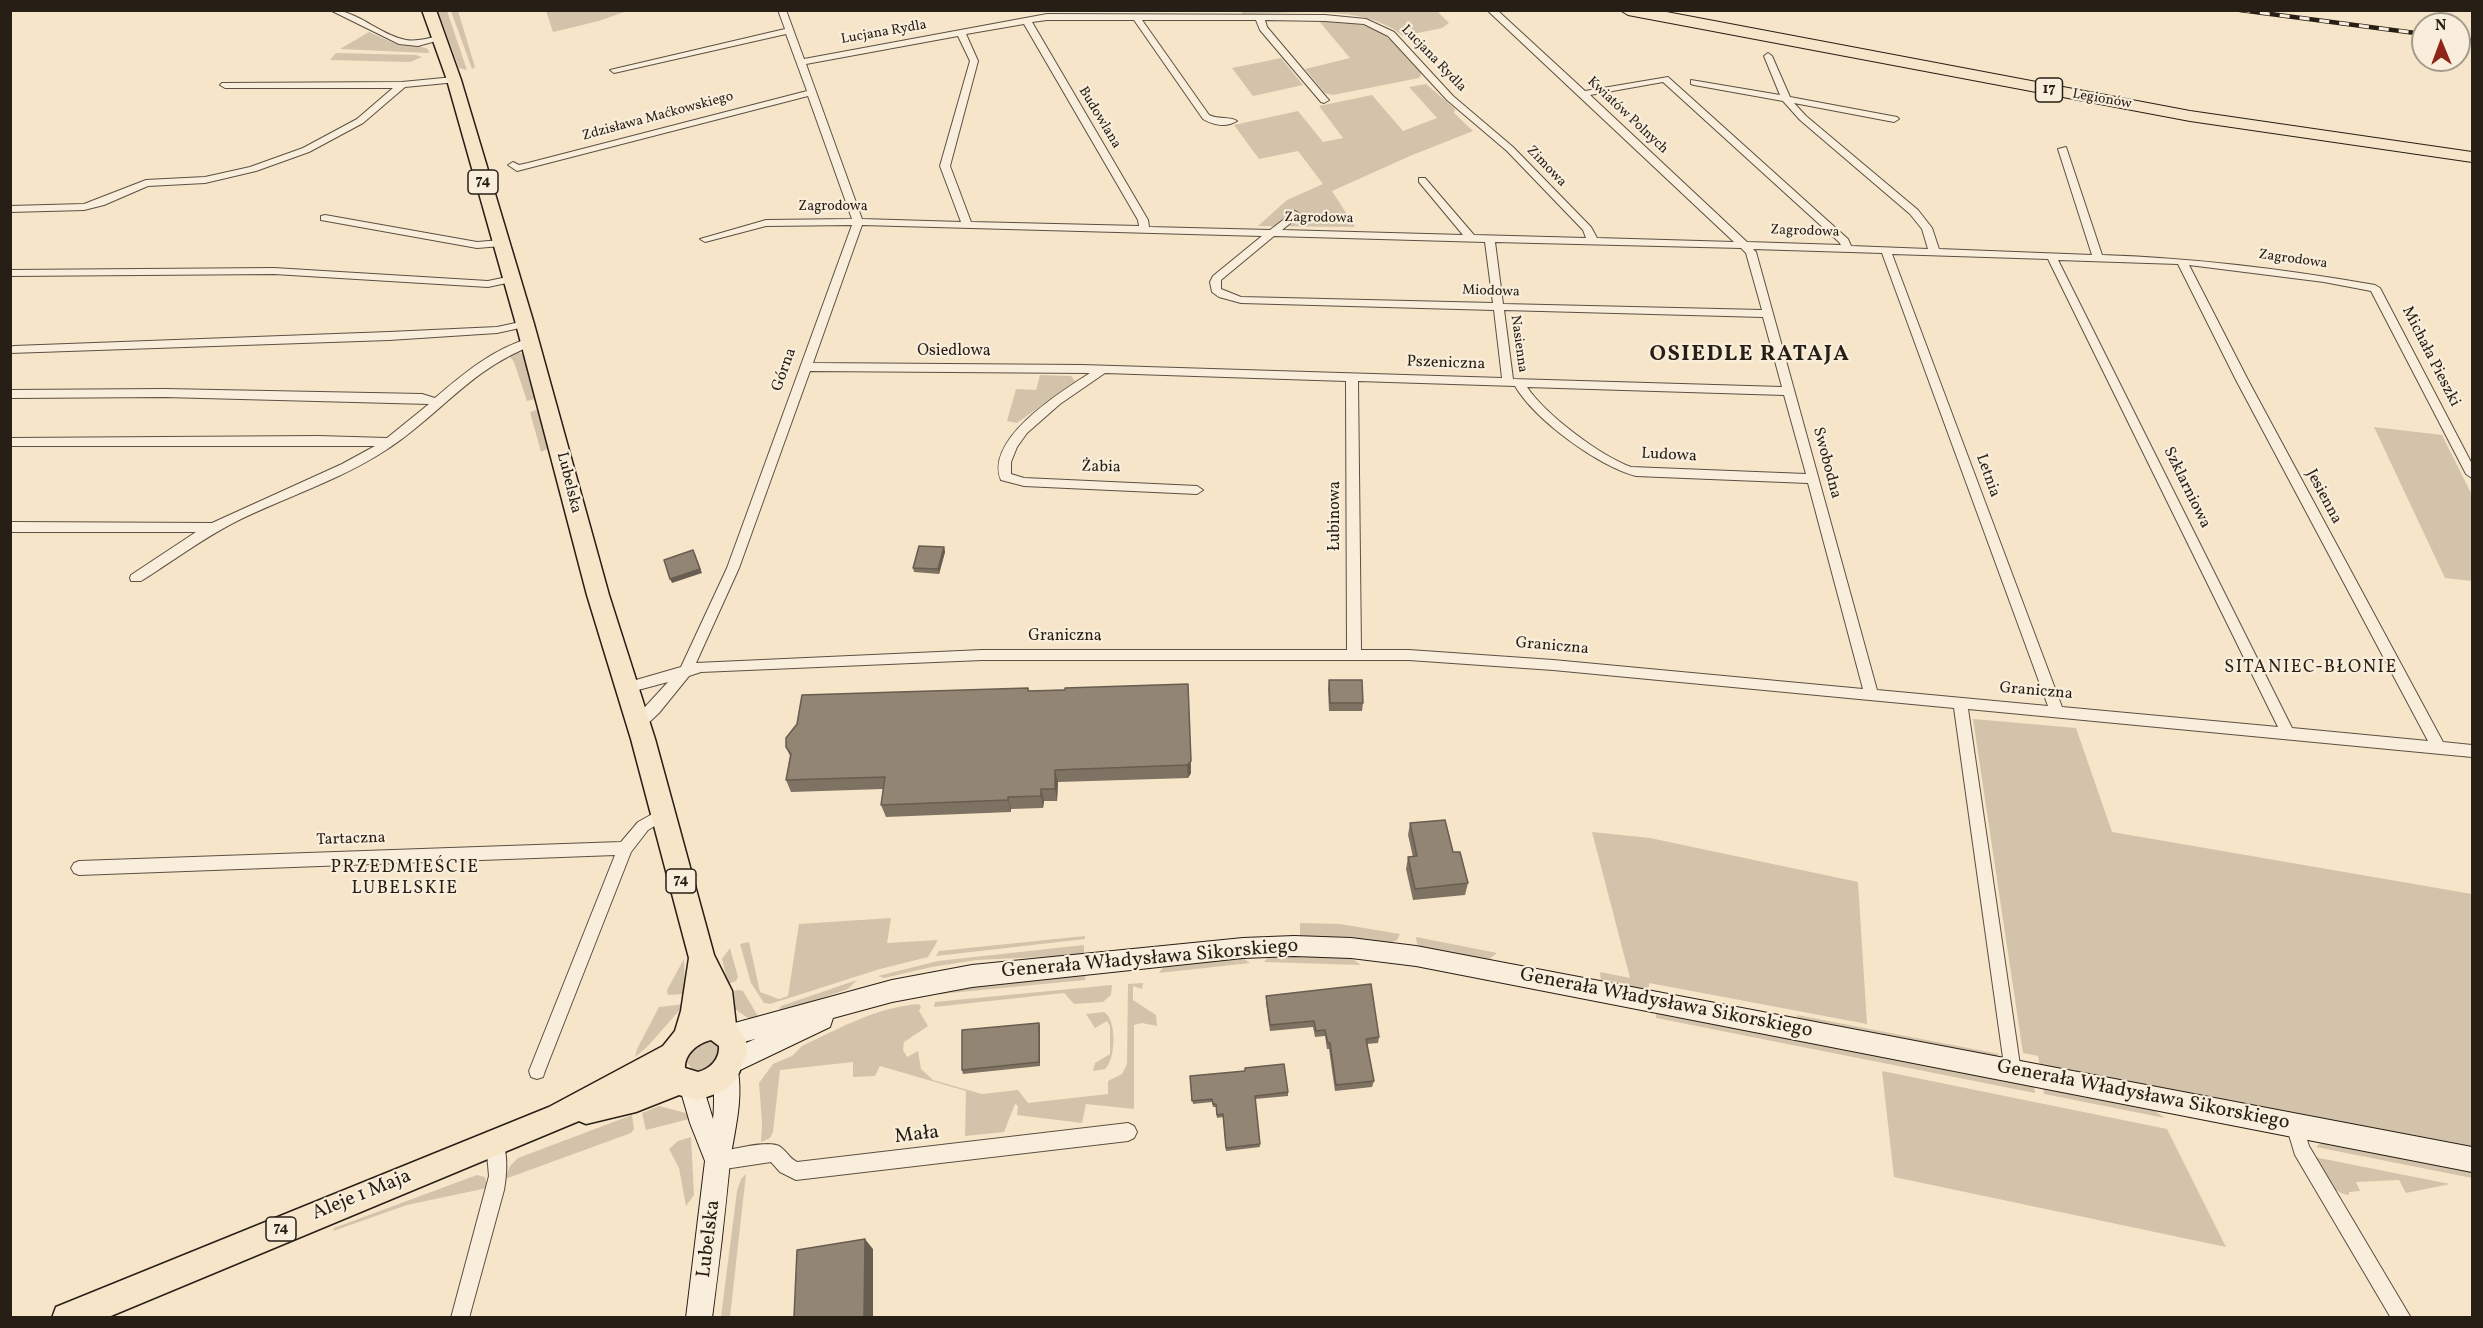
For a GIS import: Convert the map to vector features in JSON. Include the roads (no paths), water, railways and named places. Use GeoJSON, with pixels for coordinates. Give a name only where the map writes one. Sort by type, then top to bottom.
{"type":"FeatureCollection","features":[{"type":"Feature","properties":{"kind":"highway","name":"Legionów"},"geometry":{"type":"LineString","coordinates":[[1628,10],[2190,116],[2472,157]]}},
{"type":"Feature","properties":{"kind":"main road","name":"Lubelska"},"geometry":{"type":"LineString","coordinates":[[429,10],[454,80],[512,279],[580,531],[638,724],[702,958],[718,991],[726,1033]]}},
{"type":"Feature","properties":{"kind":"main road","name":"Lubelska"},"geometry":{"type":"LineString","coordinates":[[682,1064],[694,1011],[702,958]]}},
{"type":"Feature","properties":{"kind":"main road","name":"74"},"geometry":{"type":"LineString","coordinates":[[706,1028],[726,1033],[734,1050],[728,1066],[711,1082],[682,1064],[706,1028]]}},
{"type":"Feature","properties":{"kind":"main road","name":"Aleje 1 Maja"},"geometry":{"type":"LineString","coordinates":[[67,1317],[559,1117],[636,1098],[682,1064]]}},
{"type":"Feature","properties":{"kind":"street"},"geometry":{"type":"LineString","coordinates":[[334,10],[402,42],[414,44],[439,39]]}},
{"type":"Feature","properties":{"kind":"street"},"geometry":{"type":"LineString","coordinates":[[782,10],[858,222]]}},
{"type":"Feature","properties":{"kind":"street","name":"Kwiatów Polnych"},"geometry":{"type":"LineString","coordinates":[[1491,10],[1583,94],[1741,245]]}},
{"type":"Feature","properties":{"kind":"street","name":"Lucjana Rydla"},"geometry":{"type":"LineString","coordinates":[[800,62],[1051,16],[1336,18],[1376,25],[1391,34],[1450,98],[1473,117]]}},
{"type":"Feature","properties":{"kind":"street"},"geometry":{"type":"LineString","coordinates":[[1136,17],[1206,117],[1215,122],[1232,121]]}},
{"type":"Feature","properties":{"kind":"street"},"geometry":{"type":"LineString","coordinates":[[1260,18],[1263,28],[1324,100]]}},
{"type":"Feature","properties":{"kind":"street","name":"Budowlana"},"geometry":{"type":"LineString","coordinates":[[1026,20],[1143,219],[1144,230]]}},
{"type":"Feature","properties":{"kind":"street"},"geometry":{"type":"LineString","coordinates":[[614,70],[789,31]]}},
{"type":"Feature","properties":{"kind":"street"},"geometry":{"type":"LineString","coordinates":[[961,32],[974,61],[945,166],[967,225]]}},
{"type":"Feature","properties":{"kind":"street"},"geometry":{"type":"LineString","coordinates":[[1768,56],[1787,101],[1803,118],[1914,212],[1927,228],[1935,253]]}},
{"type":"Feature","properties":{"kind":"street"},"geometry":{"type":"LineString","coordinates":[[1583,94],[1665,79],[1844,241],[1847,249]]}},
{"type":"Feature","properties":{"kind":"street"},"geometry":{"type":"LineString","coordinates":[[225,85],[402,85],[454,80]]}},
{"type":"Feature","properties":{"kind":"street"},"geometry":{"type":"LineString","coordinates":[[1694,82],[1894,119]]}},
{"type":"Feature","properties":{"kind":"street"},"geometry":{"type":"LineString","coordinates":[[10,209],[84,207],[100,203],[146,183],[205,180],[253,170],[306,150],[360,121],[402,85]]}},
{"type":"Feature","properties":{"kind":"street","name":"Zdzisława Maćkowskiego"},"geometry":{"type":"LineString","coordinates":[[513,165],[517,168],[530,165],[811,93]]}},
{"type":"Feature","properties":{"kind":"street","name":"Zimowa"},"geometry":{"type":"LineString","coordinates":[[1473,117],[1510,149],[1547,187],[1587,229],[1593,241]]}},
{"type":"Feature","properties":{"kind":"street"},"geometry":{"type":"LineString","coordinates":[[2063,149],[2098,258]]}},
{"type":"Feature","properties":{"kind":"street"},"geometry":{"type":"LineString","coordinates":[[1422,180],[1471,238]]}},
{"type":"Feature","properties":{"kind":"street"},"geometry":{"type":"LineString","coordinates":[[1272,233],[1295,214]]}},
{"type":"Feature","properties":{"kind":"street"},"geometry":{"type":"LineString","coordinates":[[325,218],[477,245],[501,243]]}},
{"type":"Feature","properties":{"kind":"street","name":"Zagrodowa"},"geometry":{"type":"LineString","coordinates":[[705,239],[766,223],[858,222],[1741,245],[2182,261],[2324,279],[2375,288]]}},
{"type":"Feature","properties":{"kind":"street","name":"Górna"},"geometry":{"type":"LineString","coordinates":[[638,724],[654,709],[686,670],[733,568],[858,222]]}},
{"type":"Feature","properties":{"kind":"street","name":"Miodowa"},"geometry":{"type":"LineString","coordinates":[[1272,233],[1217,278],[1216,290],[1223,295],[1242,300],[1768,314]]}},
{"type":"Feature","properties":{"kind":"street","name":"Nasienna"},"geometry":{"type":"LineString","coordinates":[[1490,238],[1498,307],[1513,383]]}},
{"type":"Feature","properties":{"kind":"street","name":"Swobodna"},"geometry":{"type":"LineString","coordinates":[[1741,245],[1751,252],[1872,696]]}},
{"type":"Feature","properties":{"kind":"street","name":"Letnia"},"geometry":{"type":"LineString","coordinates":[[1886,250],[2056,712]]}},
{"type":"Feature","properties":{"kind":"street","name":"Szklarniowa"},"geometry":{"type":"LineString","coordinates":[[2052,257],[2288,734]]}},
{"type":"Feature","properties":{"kind":"street","name":"Jesienna"},"geometry":{"type":"LineString","coordinates":[[2182,261],[2242,380],[2438,747]]}},
{"type":"Feature","properties":{"kind":"street"},"geometry":{"type":"LineString","coordinates":[[10,273],[274,271],[488,284],[512,279]]}},
{"type":"Feature","properties":{"kind":"street","name":"Michała Pieszki"},"geometry":{"type":"LineString","coordinates":[[2375,288],[2472,474]]}},
{"type":"Feature","properties":{"kind":"street"},"geometry":{"type":"LineString","coordinates":[[14,350],[497,330],[527,333]]}},
{"type":"Feature","properties":{"kind":"street"},"geometry":{"type":"LineString","coordinates":[[136,579],[214,528],[350,464],[389,442],[527,333]]}},
{"type":"Feature","properties":{"kind":"street","name":"Osiedlowa"},"geometry":{"type":"LineString","coordinates":[[806,367],[1102,370]]}},
{"type":"Feature","properties":{"kind":"street","name":"Pszeniczna"},"geometry":{"type":"LineString","coordinates":[[1102,370],[1789,391]]}},
{"type":"Feature","properties":{"kind":"street","name":"Żabia"},"geometry":{"type":"LineString","coordinates":[[1102,370],[1024,429],[1007,455],[1003,470],[1005,477],[1024,482],[1197,490]]}},
{"type":"Feature","properties":{"kind":"street","name":"Łubinowa"},"geometry":{"type":"LineString","coordinates":[[1352,378],[1354,654]]}},
{"type":"Feature","properties":{"kind":"street","name":"Ludowa"},"geometry":{"type":"LineString","coordinates":[[1513,383],[1530,400],[1606,460],[1625,469],[1636,472],[1813,479]]}},
{"type":"Feature","properties":{"kind":"street"},"geometry":{"type":"LineString","coordinates":[[10,394],[319,396],[422,398],[437,402]]}},
{"type":"Feature","properties":{"kind":"street"},"geometry":{"type":"LineString","coordinates":[[10,442],[318,440],[389,442]]}},
{"type":"Feature","properties":{"kind":"street"},"geometry":{"type":"LineString","coordinates":[[10,527],[214,528]]}},
{"type":"Feature","properties":{"kind":"street","name":"Graniczna"},"geometry":{"type":"LineString","coordinates":[[627,688],[701,667],[982,655],[1354,654],[1485,659],[2472,751]]}},
{"type":"Feature","properties":{"kind":"street"},"geometry":{"type":"LineString","coordinates":[[1960,703],[2013,1072]]}},
{"type":"Feature","properties":{"kind":"street"},"geometry":{"type":"LineString","coordinates":[[537,1071],[625,848],[643,826],[663,814]]}},
{"type":"Feature","properties":{"kind":"street","name":"Tartaczna"},"geometry":{"type":"LineString","coordinates":[[79,868],[625,848]]}},
{"type":"Feature","properties":{"kind":"street","name":"Generała Władysława Sikorskiego"},"geometry":{"type":"LineString","coordinates":[[854,1003],[909,987],[972,976],[1244,948],[1294,946],[1351,948],[1416,956],[2472,1160]]}},
{"type":"Feature","properties":{"kind":"street"},"geometry":{"type":"LineString","coordinates":[[726,1033],[854,1003]]}},
{"type":"Feature","properties":{"kind":"street"},"geometry":{"type":"LineString","coordinates":[[728,1066],[854,1003]]}},
{"type":"Feature","properties":{"kind":"street","name":"Lubelska"},"geometry":{"type":"LineString","coordinates":[[682,1064],[718,1161]]}},
{"type":"Feature","properties":{"kind":"street","name":"Lubelska"},"geometry":{"type":"LineString","coordinates":[[699,1317],[718,1161],[726,1116],[728,1066]]}},
{"type":"Feature","properties":{"kind":"street"},"geometry":{"type":"LineString","coordinates":[[2295,1125],[2301,1149],[2306,1158],[2402,1317]]}},
{"type":"Feature","properties":{"kind":"street","name":"Mała"},"geometry":{"type":"LineString","coordinates":[[718,1161],[775,1153],[786,1166],[796,1171],[1128,1132]]}},
{"type":"Feature","properties":{"kind":"street"},"geometry":{"type":"LineString","coordinates":[[460,1317],[498,1176],[495,1142]]}},
{"type":"Feature","properties":{"kind":"railway"},"geometry":{"type":"LineString","coordinates":[[2240,10],[2411,32]]}},
{"type":"Feature","properties":{"kind":"district","name":"OSIEDLE RATAJA"},"geometry":{"type":"Point","coordinates":[1750,356]}},
{"type":"Feature","properties":{"kind":"district","name":"SITANIEC-BŁONIE"},"geometry":{"type":"Point","coordinates":[2311,669]}},
{"type":"Feature","properties":{"kind":"district","name":"PRZEDMIEŚCIE LUBELSKIE"},"geometry":{"type":"Point","coordinates":[405,879]}}]}
